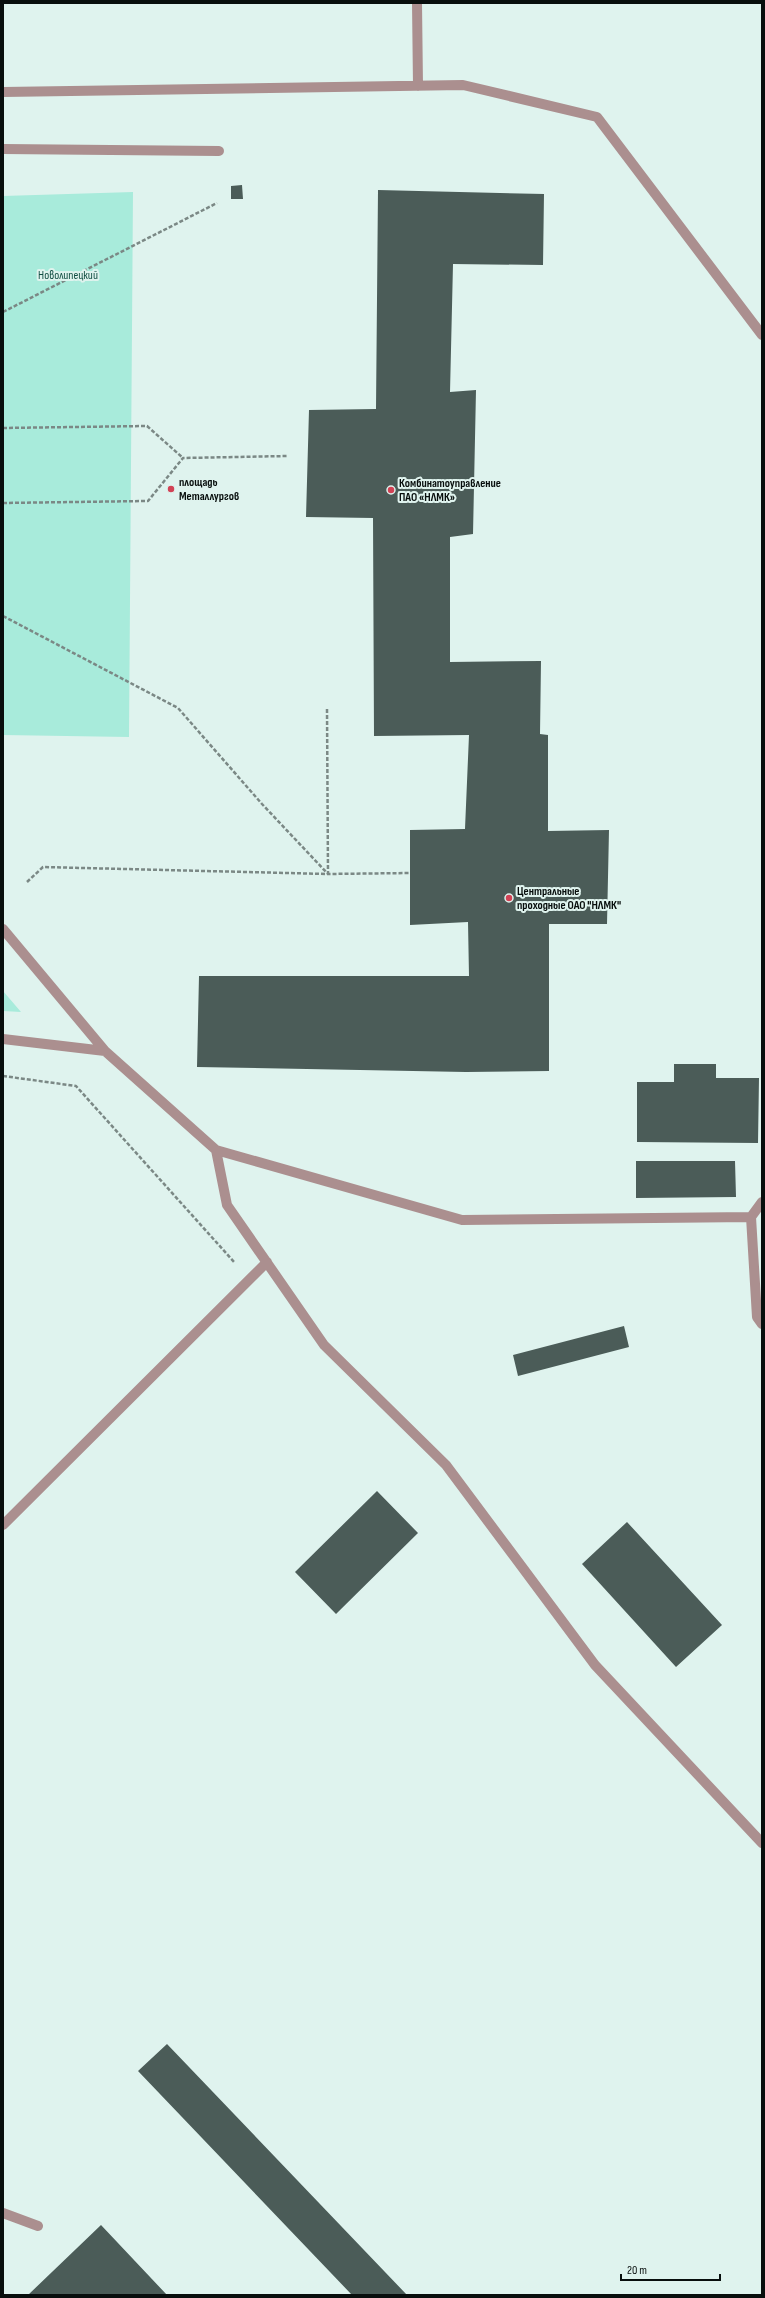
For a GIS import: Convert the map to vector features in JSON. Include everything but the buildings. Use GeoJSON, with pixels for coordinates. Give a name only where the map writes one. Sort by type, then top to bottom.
{"type":"FeatureCollection","features":[{"type":"Feature","properties":{"kind":"street"},"geometry":{"type":"LineString","coordinates":[[417,3],[418,86]]}},
{"type":"Feature","properties":{"kind":"street"},"geometry":{"type":"LineString","coordinates":[[3,92],[463,86],[597,117],[762,334]]}},
{"type":"Feature","properties":{"kind":"street"},"geometry":{"type":"LineString","coordinates":[[3,149],[219,151]]}},
{"type":"Feature","properties":{"kind":"street"},"geometry":{"type":"LineString","coordinates":[[3,929],[105,1051],[216,1150],[462,1220],[751,1217]]}},
{"type":"Feature","properties":{"kind":"street"},"geometry":{"type":"LineString","coordinates":[[3,1039],[105,1051]]}},
{"type":"Feature","properties":{"kind":"street"},"geometry":{"type":"LineString","coordinates":[[216,1150],[227,1205],[324,1345],[446,1465],[595,1665],[762,1842]]}},
{"type":"Feature","properties":{"kind":"street"},"geometry":{"type":"LineString","coordinates":[[762,1202],[751,1217],[757,1317],[762,1324]]}},
{"type":"Feature","properties":{"kind":"street"},"geometry":{"type":"LineString","coordinates":[[3,1525],[267,1262]]}},
{"type":"Feature","properties":{"kind":"street"},"geometry":{"type":"LineString","coordinates":[[3,2213],[38,2226]]}},
{"type":"Feature","properties":{"kind":"path"},"geometry":{"type":"LineString","coordinates":[[3,312],[217,203]]}},
{"type":"Feature","properties":{"kind":"path"},"geometry":{"type":"LineString","coordinates":[[3,428],[147,426],[184,458],[288,456]]}},
{"type":"Feature","properties":{"kind":"path"},"geometry":{"type":"LineString","coordinates":[[3,502],[148,502],[184,458]]}},
{"type":"Feature","properties":{"kind":"path"},"geometry":{"type":"LineString","coordinates":[[3,616],[178,708],[262,804],[328,874]]}},
{"type":"Feature","properties":{"kind":"path"},"geometry":{"type":"LineString","coordinates":[[327,708],[328,874]]}},
{"type":"Feature","properties":{"kind":"path"},"geometry":{"type":"LineString","coordinates":[[27,882],[43,867],[328,874],[410,873]]}},
{"type":"Feature","properties":{"kind":"path"},"geometry":{"type":"LineString","coordinates":[[3,1076],[76,1086],[250,1279]]}},
{"type":"Feature","properties":{"kind":"green space","name":"Новолипецкий"},"geometry":{"type":"Polygon","coordinates":[[[133,192],[129,737],[3,735],[3,196],[133,192]]]}},
{"type":"Feature","properties":{"kind":"green space"},"geometry":{"type":"Polygon","coordinates":[[[3,991],[21,1012],[3,1011],[3,991]]]}},
{"type":"Feature","properties":{"kind":"place","name":"площадь Металлургов"},"geometry":{"type":"Point","coordinates":[171,489]}},
{"type":"Feature","properties":{"kind":"place","name":"Комбинатоуправление ПАО «НЛМК»"},"geometry":{"type":"Point","coordinates":[391,490]}},
{"type":"Feature","properties":{"kind":"place","name":"Центральные проходные ОАО \"НЛМК\""},"geometry":{"type":"Point","coordinates":[509,898]}}]}
